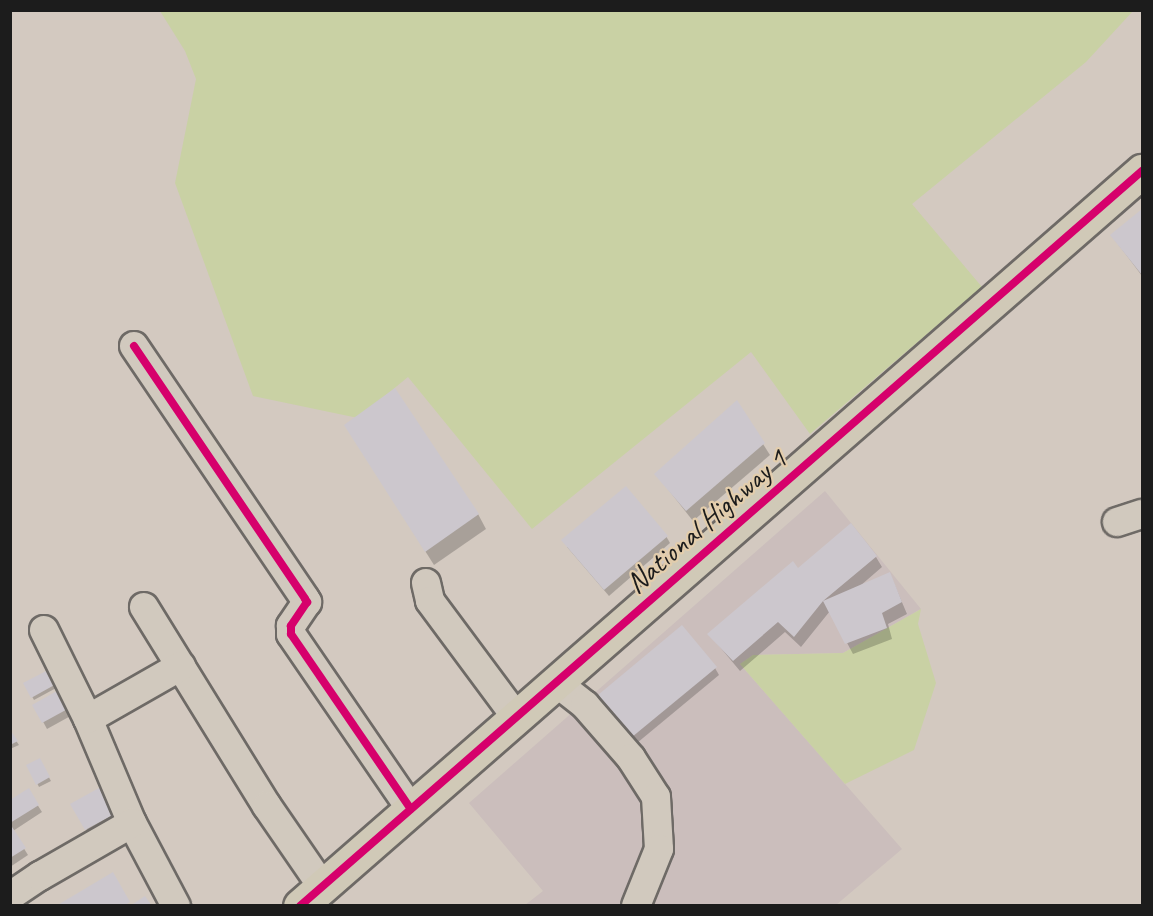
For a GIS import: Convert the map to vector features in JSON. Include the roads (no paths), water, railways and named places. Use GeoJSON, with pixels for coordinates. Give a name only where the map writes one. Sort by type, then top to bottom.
{"type":"FeatureCollection","features":[{"type":"Feature","properties":{"kind":"highway","name":"National Highway 1"},"geometry":{"type":"LineString","coordinates":[[310,899],[1143,171]]}},
{"type":"Feature","properties":{"kind":"street"},"geometry":{"type":"LineString","coordinates":[[134,346],[305,598],[307,602],[291,626],[291,634],[411,809]]}},
{"type":"Feature","properties":{"kind":"street"},"geometry":{"type":"LineString","coordinates":[[426,583],[430,601],[516,718]]}},
{"type":"Feature","properties":{"kind":"street"},"geometry":{"type":"LineString","coordinates":[[144,607],[267,806],[310,899]]}},
{"type":"Feature","properties":{"kind":"street"},"geometry":{"type":"LineString","coordinates":[[44,630],[88,719],[132,823],[176,906]]}},
{"type":"Feature","properties":{"kind":"street"},"geometry":{"type":"LineString","coordinates":[[88,719],[181,666]]}},
{"type":"Feature","properties":{"kind":"street"},"geometry":{"type":"LineString","coordinates":[[556,683],[585,705],[631,758],[656,796],[659,849],[636,906]]}},
{"type":"Feature","properties":{"kind":"street"},"geometry":{"type":"LineString","coordinates":[[10,896],[132,823]]}}]}
